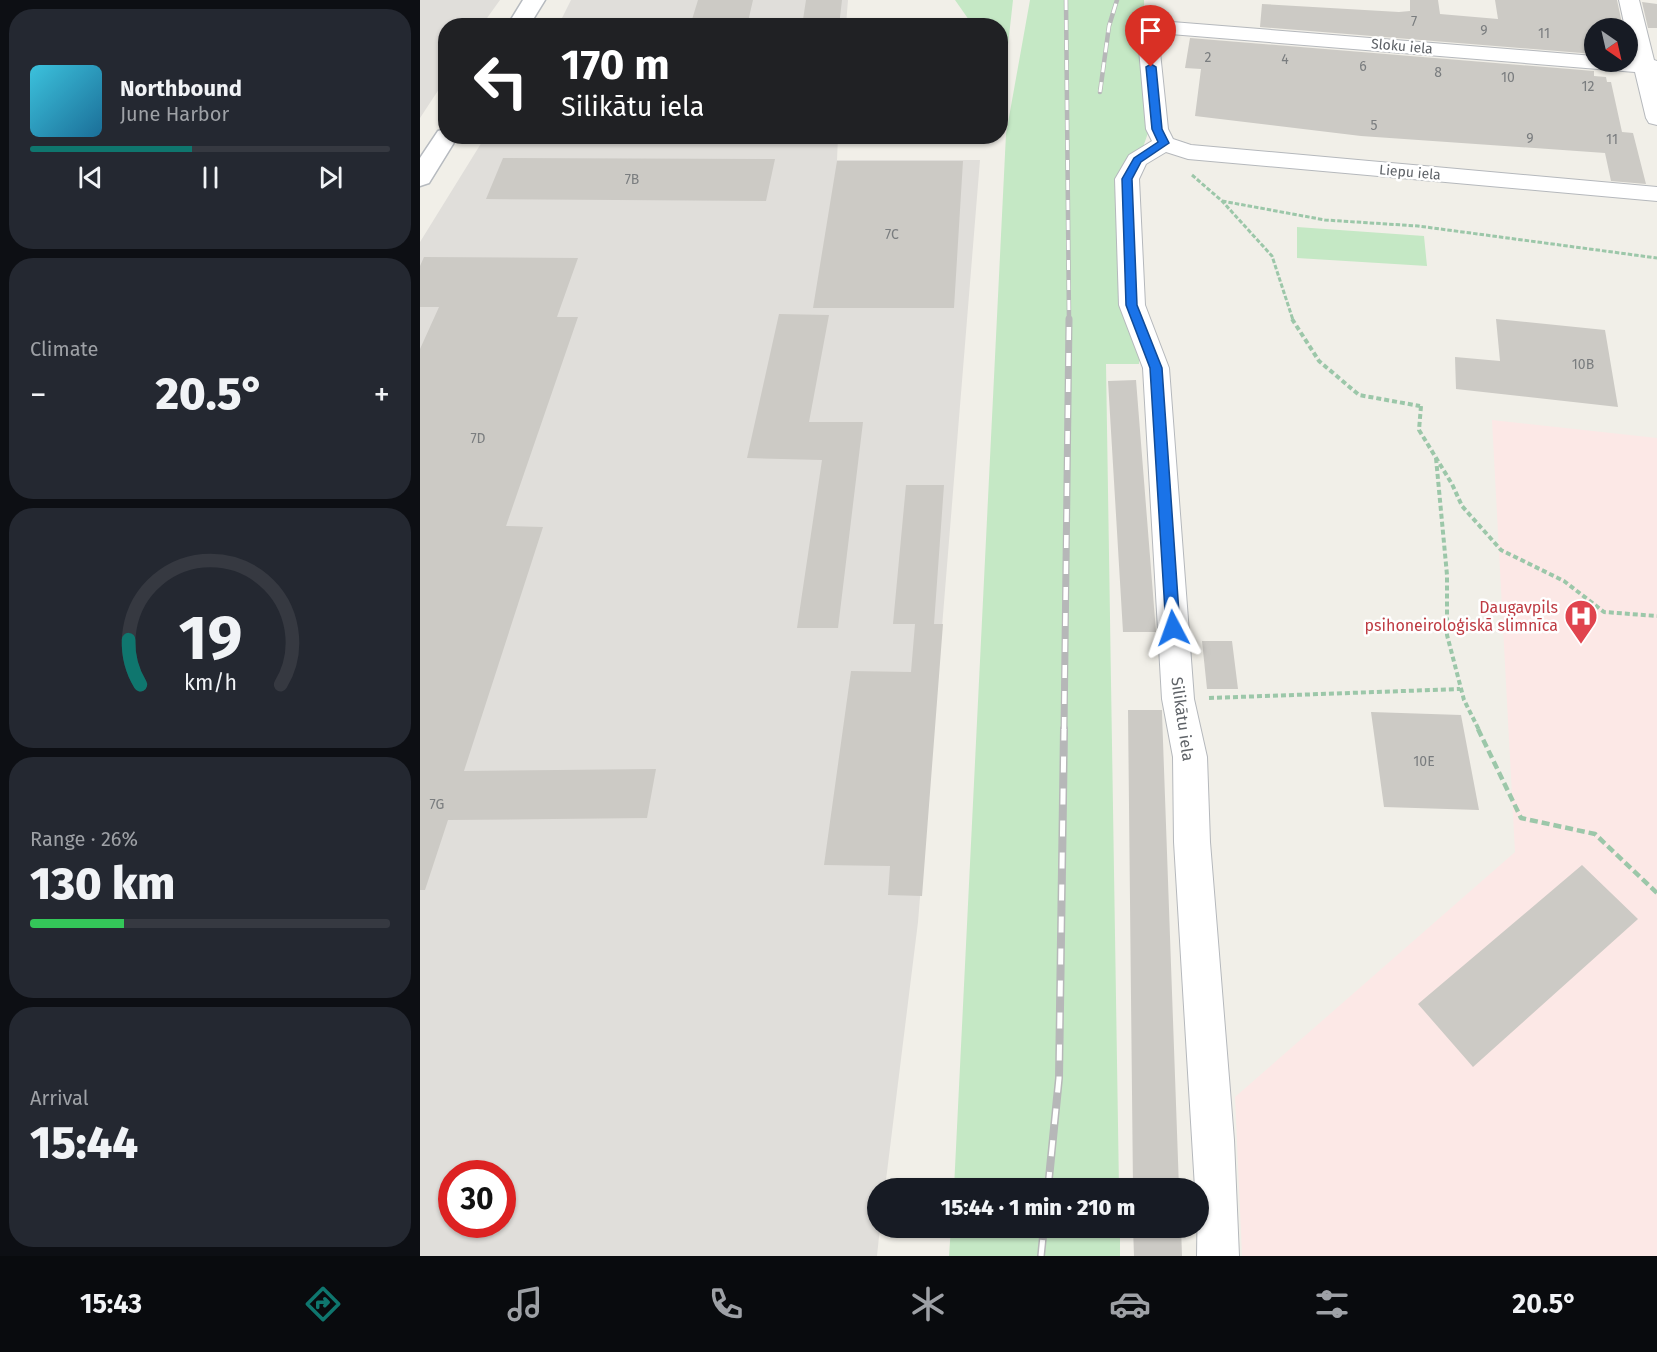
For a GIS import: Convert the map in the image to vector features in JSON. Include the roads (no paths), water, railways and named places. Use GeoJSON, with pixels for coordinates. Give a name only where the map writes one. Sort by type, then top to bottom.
{"type":"FeatureCollection","features":[{"type":"Feature","properties":{"kind":"street"},"geometry":{"type":"LineString","coordinates":[[523,18],[534,0]]}},
{"type":"Feature","properties":{"kind":"street"},"geometry":{"type":"LineString","coordinates":[[1629,0],[1652,67],[1657,118]]}},
{"type":"Feature","properties":{"kind":"street","name":"Sloku iela"},"geometry":{"type":"LineString","coordinates":[[1175,147],[1157,129],[1147,26],[1652,67]]}},
{"type":"Feature","properties":{"kind":"street"},"geometry":{"type":"LineString","coordinates":[[420,178],[441,144]]}},
{"type":"Feature","properties":{"kind":"street","name":"Liepu iela"},"geometry":{"type":"LineString","coordinates":[[1175,147],[1657,194]]}},
{"type":"Feature","properties":{"kind":"street","name":"Silikātu iela"},"geometry":{"type":"LineString","coordinates":[[1175,147],[1137,160],[1127,179],[1132,305],[1156,368],[1178,699],[1190,757],[1192,842],[1214,1140],[1218,1256]]}},
{"type":"Feature","properties":{"kind":"railway"},"geometry":{"type":"LineString","coordinates":[[1066,0],[1069,319]]}},
{"type":"Feature","properties":{"kind":"railway"},"geometry":{"type":"LineString","coordinates":[[1100,92],[1109,26],[1117,0]]}},
{"type":"Feature","properties":{"kind":"railway"},"geometry":{"type":"LineString","coordinates":[[1064,730],[1069,319]]}},
{"type":"Feature","properties":{"kind":"railway"},"geometry":{"type":"LineString","coordinates":[[1049,1178],[1059,1078],[1064,729]]}},
{"type":"Feature","properties":{"kind":"railway"},"geometry":{"type":"LineString","coordinates":[[1041,1256],[1043,1238]]}},
{"type":"Feature","properties":{"kind":"place","name":"Daugavpils psihoneiroloģiskā slimnīca"},"geometry":{"type":"Point","coordinates":[1581,645]}}]}
